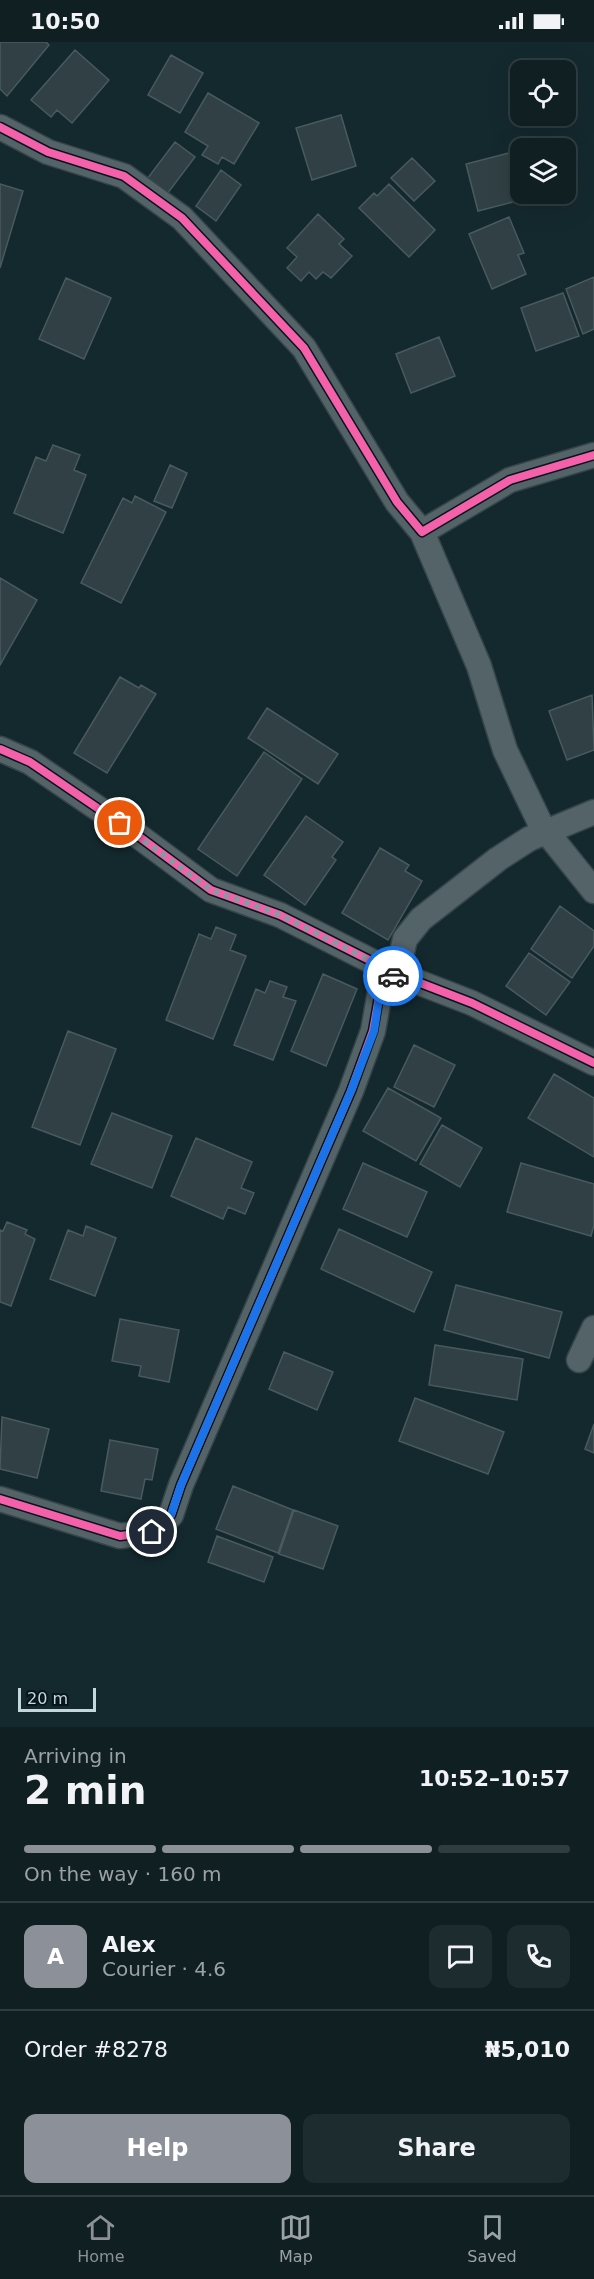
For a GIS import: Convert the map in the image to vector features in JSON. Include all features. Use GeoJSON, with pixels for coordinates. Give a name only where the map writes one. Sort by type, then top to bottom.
{"type":"FeatureCollection","features":[{"type":"Feature","properties":{"kind":"street"},"geometry":{"type":"LineString","coordinates":[[0,127],[48,152],[124,176],[182,218],[304,348],[397,502],[422,532],[479,666],[505,750],[546,832],[594,891]]}},
{"type":"Feature","properties":{"kind":"street"},"geometry":{"type":"LineString","coordinates":[[422,532],[510,480],[594,454]]}},
{"type":"Feature","properties":{"kind":"street"},"geometry":{"type":"LineString","coordinates":[[0,749],[30,762],[138,835],[211,890],[280,915],[397,974],[472,1003],[594,1063]]}},
{"type":"Feature","properties":{"kind":"street"},"geometry":{"type":"LineString","coordinates":[[397,974],[405,939],[421,919],[498,859],[529,839],[594,812]]}},
{"type":"Feature","properties":{"kind":"street"},"geometry":{"type":"LineString","coordinates":[[0,1499],[120,1536],[152,1532],[171,1515],[181,1485],[351,1091],[374,1031],[382,980],[397,974]]}},
{"type":"Feature","properties":{"kind":"street"},"geometry":{"type":"LineString","coordinates":[[579,1360],[594,1328]]}},
{"type":"Feature","properties":{"kind":"building"},"geometry":{"type":"Polygon","coordinates":[[[0,42],[46,42],[49,45],[7,96],[0,89],[0,42]]]}},
{"type":"Feature","properties":{"kind":"building"},"geometry":{"type":"Polygon","coordinates":[[[75,50],[109,80],[72,123],[57,110],[51,117],[31,100],[75,50]]]}},
{"type":"Feature","properties":{"kind":"building"},"geometry":{"type":"Polygon","coordinates":[[[171,55],[203,73],[180,113],[148,95],[171,55]]]}},
{"type":"Feature","properties":{"kind":"building"},"geometry":{"type":"Polygon","coordinates":[[[208,93],[259,123],[234,164],[222,157],[218,164],[202,155],[208,146],[185,132],[208,93]]]}},
{"type":"Feature","properties":{"kind":"building"},"geometry":{"type":"Polygon","coordinates":[[[341,115],[356,166],[312,180],[296,128],[341,115]]]}},
{"type":"Feature","properties":{"kind":"building"},"geometry":{"type":"Polygon","coordinates":[[[175,142],[195,157],[167,194],[147,179],[175,142]]]}},
{"type":"Feature","properties":{"kind":"building"},"geometry":{"type":"Polygon","coordinates":[[[509,153],[510,203],[478,211],[466,164],[509,153]]]}},
{"type":"Feature","properties":{"kind":"building"},"geometry":{"type":"Polygon","coordinates":[[[412,158],[435,181],[414,201],[391,178],[412,158]]]}},
{"type":"Feature","properties":{"kind":"building"},"geometry":{"type":"Polygon","coordinates":[[[221,170],[241,185],[216,221],[196,206],[221,170]]]}},
{"type":"Feature","properties":{"kind":"building"},"geometry":{"type":"Polygon","coordinates":[[[0,184],[23,191],[0,268],[0,184]]]}},
{"type":"Feature","properties":{"kind":"building"},"geometry":{"type":"Polygon","coordinates":[[[389,184],[435,230],[409,257],[359,208],[374,193],[377,196],[389,184]]]}},
{"type":"Feature","properties":{"kind":"building"},"geometry":{"type":"Polygon","coordinates":[[[318,214],[344,239],[339,244],[352,256],[331,278],[323,272],[316,279],[309,272],[301,281],[287,268],[297,257],[287,248],[318,214]]]}},
{"type":"Feature","properties":{"kind":"building"},"geometry":{"type":"Polygon","coordinates":[[[509,217],[524,253],[518,255],[526,274],[492,289],[469,234],[509,217]]]}},
{"type":"Feature","properties":{"kind":"building"},"geometry":{"type":"Polygon","coordinates":[[[594,277],[594,329],[583,334],[566,289],[594,277]]]}},
{"type":"Feature","properties":{"kind":"building"},"geometry":{"type":"Polygon","coordinates":[[[66,278],[111,298],[84,359],[39,339],[66,278]]]}},
{"type":"Feature","properties":{"kind":"building"},"geometry":{"type":"Polygon","coordinates":[[[563,293],[579,336],[536,351],[521,308],[563,293]]]}},
{"type":"Feature","properties":{"kind":"building"},"geometry":{"type":"Polygon","coordinates":[[[439,337],[455,376],[411,393],[396,354],[439,337]]]}},
{"type":"Feature","properties":{"kind":"building"},"geometry":{"type":"Polygon","coordinates":[[[53,445],[80,455],[74,470],[86,475],[63,533],[14,513],[36,457],[46,461],[53,445]]]}},
{"type":"Feature","properties":{"kind":"building"},"geometry":{"type":"Polygon","coordinates":[[[170,465],[187,473],[172,508],[154,501],[170,465]]]}},
{"type":"Feature","properties":{"kind":"building"},"geometry":{"type":"Polygon","coordinates":[[[135,496],[166,512],[121,603],[81,583],[123,498],[132,503],[135,496]]]}},
{"type":"Feature","properties":{"kind":"building"},"geometry":{"type":"Polygon","coordinates":[[[0,578],[37,600],[0,665],[0,578]]]}},
{"type":"Feature","properties":{"kind":"building"},"geometry":{"type":"Polygon","coordinates":[[[120,677],[139,688],[141,685],[156,694],[107,773],[74,753],[120,677]]]}},
{"type":"Feature","properties":{"kind":"building"},"geometry":{"type":"Polygon","coordinates":[[[592,695],[594,750],[567,760],[549,711],[592,695]]]}},
{"type":"Feature","properties":{"kind":"building"},"geometry":{"type":"Polygon","coordinates":[[[267,708],[338,754],[318,784],[248,738],[267,708]]]}},
{"type":"Feature","properties":{"kind":"building"},"geometry":{"type":"Polygon","coordinates":[[[264,752],[302,779],[237,876],[198,849],[264,752]]]}},
{"type":"Feature","properties":{"kind":"building"},"geometry":{"type":"Polygon","coordinates":[[[306,816],[343,842],[332,857],[336,860],[305,905],[264,875],[306,816]]]}},
{"type":"Feature","properties":{"kind":"building"},"geometry":{"type":"Polygon","coordinates":[[[380,848],[409,865],[405,871],[422,881],[388,940],[342,913],[380,848]]]}},
{"type":"Feature","properties":{"kind":"building"},"geometry":{"type":"Polygon","coordinates":[[[560,906],[594,931],[594,946],[572,978],[531,949],[560,906]]]}},
{"type":"Feature","properties":{"kind":"building"},"geometry":{"type":"Polygon","coordinates":[[[216,927],[236,935],[230,950],[246,956],[213,1039],[166,1020],[199,934],[211,939],[216,927]]]}},
{"type":"Feature","properties":{"kind":"building"},"geometry":{"type":"Polygon","coordinates":[[[529,953],[570,982],[546,1015],[506,986],[529,953]]]}},
{"type":"Feature","properties":{"kind":"building"},"geometry":{"type":"Polygon","coordinates":[[[323,974],[357,989],[326,1066],[291,1051],[323,974]]]}},
{"type":"Feature","properties":{"kind":"building"},"geometry":{"type":"Polygon","coordinates":[[[270,981],[287,987],[283,997],[296,1001],[273,1060],[234,1045],[256,989],[265,993],[270,981]]]}},
{"type":"Feature","properties":{"kind":"building"},"geometry":{"type":"Polygon","coordinates":[[[68,1031],[116,1049],[80,1145],[32,1127],[68,1031]]]}},
{"type":"Feature","properties":{"kind":"building"},"geometry":{"type":"Polygon","coordinates":[[[414,1045],[455,1065],[434,1107],[394,1087],[414,1045]]]}},
{"type":"Feature","properties":{"kind":"building"},"geometry":{"type":"Polygon","coordinates":[[[554,1074],[594,1098],[594,1157],[528,1118],[554,1074]]]}},
{"type":"Feature","properties":{"kind":"building"},"geometry":{"type":"Polygon","coordinates":[[[388,1088],[441,1118],[416,1161],[363,1131],[388,1088]]]}},
{"type":"Feature","properties":{"kind":"building"},"geometry":{"type":"Polygon","coordinates":[[[112,1113],[172,1136],[152,1188],[91,1164],[112,1113]]]}},
{"type":"Feature","properties":{"kind":"building"},"geometry":{"type":"Polygon","coordinates":[[[442,1125],[482,1148],[460,1187],[420,1164],[442,1125]]]}},
{"type":"Feature","properties":{"kind":"building"},"geometry":{"type":"Polygon","coordinates":[[[196,1138],[252,1162],[241,1188],[254,1193],[245,1214],[228,1207],[223,1219],[171,1196],[196,1138]]]}},
{"type":"Feature","properties":{"kind":"building"},"geometry":{"type":"Polygon","coordinates":[[[363,1163],[427,1192],[407,1237],[343,1209],[363,1163]]]}},
{"type":"Feature","properties":{"kind":"building"},"geometry":{"type":"Polygon","coordinates":[[[521,1163],[594,1184],[594,1225],[591,1236],[507,1212],[521,1163]]]}},
{"type":"Feature","properties":{"kind":"building"},"geometry":{"type":"Polygon","coordinates":[[[7,1222],[27,1230],[25,1234],[35,1239],[11,1306],[0,1302],[0,1230],[3,1231],[7,1222]]]}},
{"type":"Feature","properties":{"kind":"building"},"geometry":{"type":"Polygon","coordinates":[[[86,1226],[116,1238],[95,1296],[50,1279],[68,1230],[83,1236],[86,1226]]]}},
{"type":"Feature","properties":{"kind":"building"},"geometry":{"type":"Polygon","coordinates":[[[339,1229],[432,1272],[414,1312],[321,1269],[339,1229]]]}},
{"type":"Feature","properties":{"kind":"building"},"geometry":{"type":"Polygon","coordinates":[[[456,1285],[562,1312],[549,1358],[444,1330],[456,1285]]]}},
{"type":"Feature","properties":{"kind":"building"},"geometry":{"type":"Polygon","coordinates":[[[120,1319],[179,1330],[169,1382],[139,1376],[141,1366],[112,1361],[120,1319]]]}},
{"type":"Feature","properties":{"kind":"building"},"geometry":{"type":"Polygon","coordinates":[[[435,1345],[523,1359],[517,1400],[429,1385],[435,1345]]]}},
{"type":"Feature","properties":{"kind":"building"},"geometry":{"type":"Polygon","coordinates":[[[284,1352],[333,1372],[317,1410],[269,1389],[284,1352]]]}},
{"type":"Feature","properties":{"kind":"building"},"geometry":{"type":"Polygon","coordinates":[[[415,1398],[504,1432],[488,1474],[399,1441],[415,1398]]]}},
{"type":"Feature","properties":{"kind":"building"},"geometry":{"type":"Polygon","coordinates":[[[2,1417],[49,1429],[37,1478],[0,1469],[2,1417]]]}},
{"type":"Feature","properties":{"kind":"building"},"geometry":{"type":"Polygon","coordinates":[[[594,1424],[594,1453],[585,1449],[594,1424]]]}},
{"type":"Feature","properties":{"kind":"building"},"geometry":{"type":"Polygon","coordinates":[[[110,1440],[158,1449],[152,1480],[145,1479],[141,1499],[101,1491],[110,1440]]]}},
{"type":"Feature","properties":{"kind":"building"},"geometry":{"type":"Polygon","coordinates":[[[233,1486],[293,1510],[278,1553],[216,1529],[233,1486]]]}},
{"type":"Feature","properties":{"kind":"building"},"geometry":{"type":"Polygon","coordinates":[[[294,1510],[338,1526],[323,1569],[279,1554],[294,1510]]]}},
{"type":"Feature","properties":{"kind":"building"},"geometry":{"type":"Polygon","coordinates":[[[217,1536],[273,1557],[264,1582],[208,1562],[217,1536]]]}},
{"type":"Feature","properties":{"kind":"cycle path"},"geometry":{"type":"LineString","coordinates":[[0,127],[48,152],[124,176],[182,218],[304,348],[397,502],[422,532],[510,480],[594,455]]}},
{"type":"Feature","properties":{"kind":"cycle path"},"geometry":{"type":"LineString","coordinates":[[0,749],[30,762],[137,835],[211,890],[280,915],[397,974],[472,1003],[594,1063]]}},
{"type":"Feature","properties":{"kind":"cycle path"},"geometry":{"type":"LineString","coordinates":[[0,1499],[120,1536],[152,1532],[171,1515],[181,1485],[351,1091],[373,1031],[382,980],[397,974]]}},
{"type":"Feature","properties":{"kind":"way so far"},"geometry":{"type":"LineString","coordinates":[[120,823],[211,890],[280,915],[397,974],[393,976]]}},
{"type":"Feature","properties":{"kind":"route"},"geometry":{"type":"LineString","coordinates":[[152,1532],[171,1515],[181,1485],[351,1091],[374,1031],[382,980],[393,976]]}}]}
